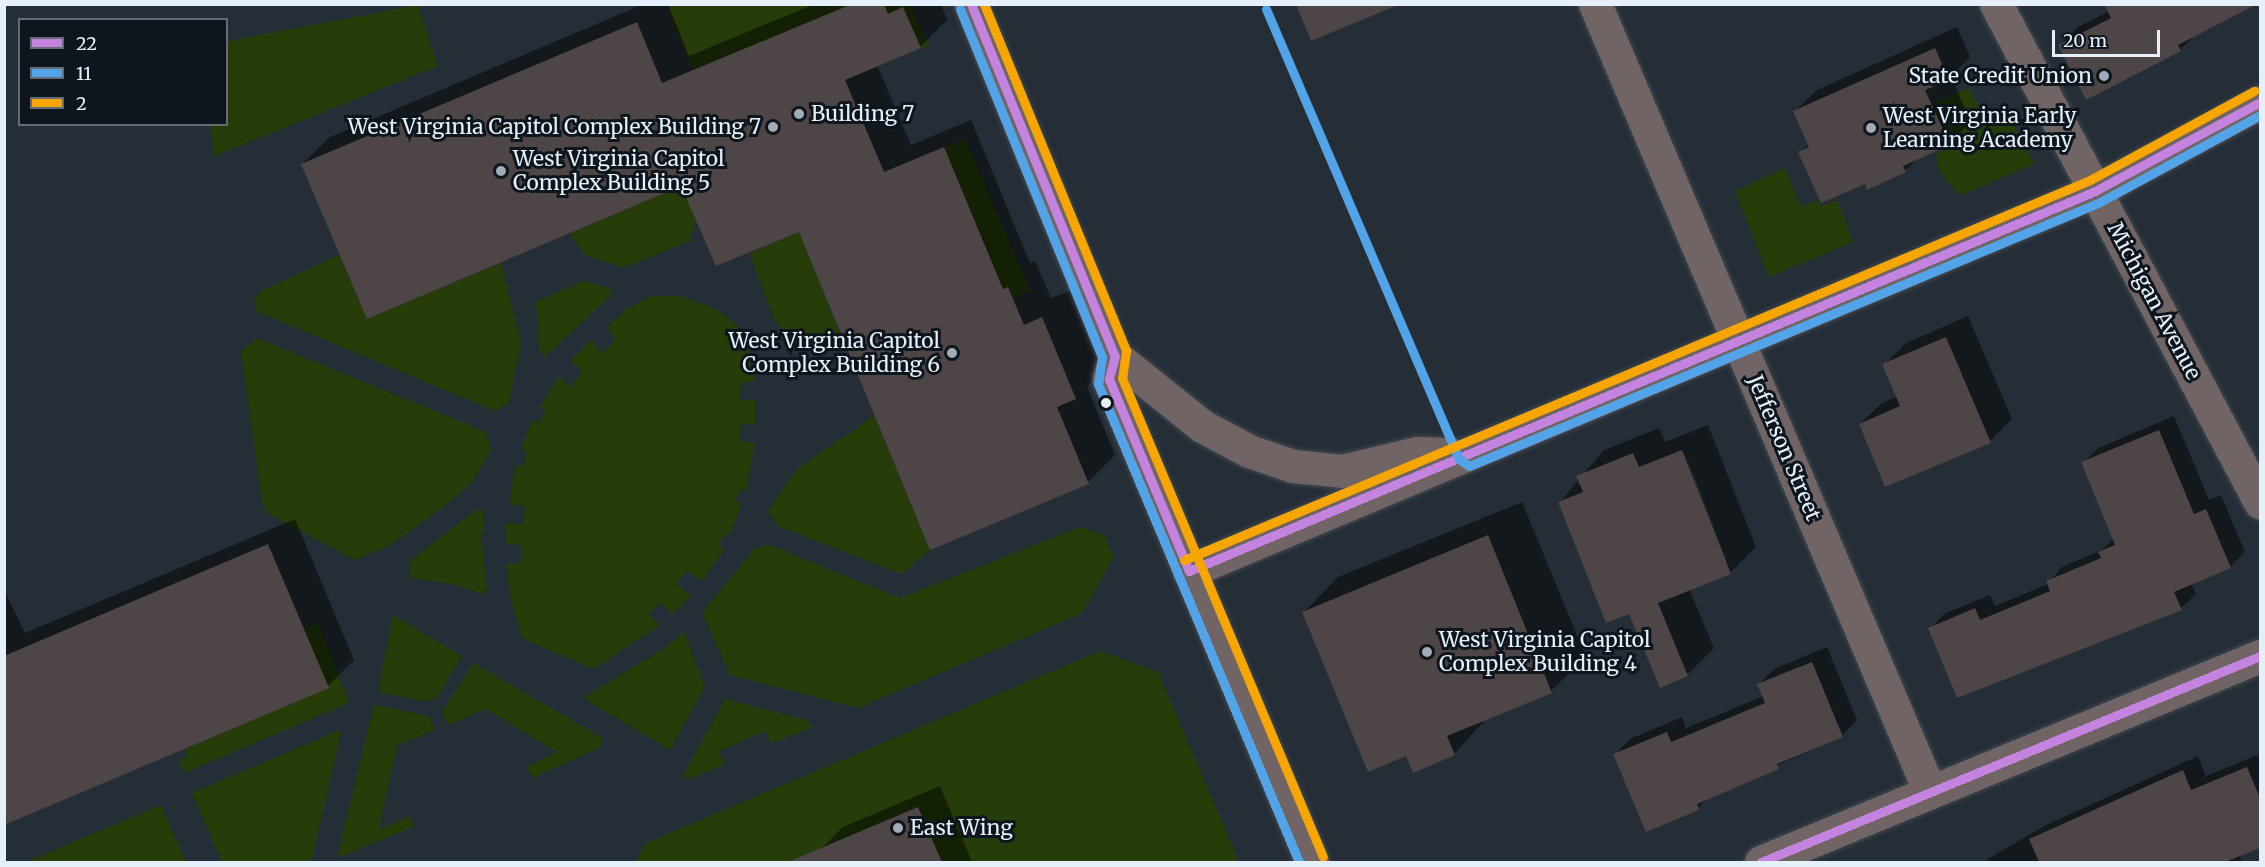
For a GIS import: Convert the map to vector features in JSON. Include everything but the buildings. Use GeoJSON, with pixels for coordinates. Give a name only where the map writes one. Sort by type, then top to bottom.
{"type":"FeatureCollection","features":[{"type":"Feature","properties":{"kind":"street"},"geometry":{"type":"LineString","coordinates":[[971,4],[1115,356],[1202,426],[1249,450],[1293,466],[1342,471],[1417,453],[1470,454]]}},
{"type":"Feature","properties":{"kind":"street","name":"Jefferson Street"},"geometry":{"type":"LineString","coordinates":[[1595,4],[1930,792]]}},
{"type":"Feature","properties":{"kind":"street","name":"Michigan Avenue"},"geometry":{"type":"LineString","coordinates":[[1996,4],[2260,502]]}},
{"type":"Feature","properties":{"kind":"street"},"geometry":{"type":"LineString","coordinates":[[1189,571],[2095,191],[2260,102]]}},
{"type":"Feature","properties":{"kind":"street"},"geometry":{"type":"LineString","coordinates":[[1115,356],[1109,379],[1312,862]]}},
{"type":"Feature","properties":{"kind":"street"},"geometry":{"type":"LineString","coordinates":[[1761,862],[2260,656]]}},
{"type":"Feature","properties":{"kind":"green space"},"geometry":{"type":"Polygon","coordinates":[[[672,4],[852,5],[693,70],[668,11],[672,4]]]}},
{"type":"Feature","properties":{"kind":"green space"},"geometry":{"type":"Polygon","coordinates":[[[418,5],[438,66],[214,156],[210,126],[228,126],[228,41],[418,5]]]}},
{"type":"Feature","properties":{"kind":"green space"},"geometry":{"type":"Polygon","coordinates":[[[884,5],[910,5],[929,47],[921,48],[904,8],[888,14],[884,5]]]}},
{"type":"Feature","properties":{"kind":"green space"},"geometry":{"type":"Polygon","coordinates":[[[1969,88],[1985,119],[2004,109],[2034,164],[1962,195],[1947,182],[1938,167],[1936,154],[1950,145],[1932,105],[1969,88]]]}},
{"type":"Feature","properties":{"kind":"green space"},"geometry":{"type":"Polygon","coordinates":[[[965,139],[1030,291],[1013,299],[1008,287],[1003,289],[944,147],[965,139]]]}},
{"type":"Feature","properties":{"kind":"green space"},"geometry":{"type":"Polygon","coordinates":[[[1785,168],[1801,207],[1817,200],[1821,206],[1837,200],[1853,242],[1769,277],[1735,191],[1785,168]]]}},
{"type":"Feature","properties":{"kind":"green space"},"geometry":{"type":"Polygon","coordinates":[[[681,186],[696,221],[689,241],[623,268],[585,255],[569,234],[681,186]]]}},
{"type":"Feature","properties":{"kind":"green space"},"geometry":{"type":"Polygon","coordinates":[[[799,232],[845,347],[815,349],[803,345],[787,335],[774,320],[750,253],[799,232]]]}},
{"type":"Feature","properties":{"kind":"green space"},"geometry":{"type":"Polygon","coordinates":[[[339,255],[367,319],[501,263],[521,342],[509,403],[495,411],[256,311],[254,300],[261,291],[339,255]]]}},
{"type":"Feature","properties":{"kind":"green space"},"geometry":{"type":"Polygon","coordinates":[[[583,281],[609,288],[611,295],[545,357],[539,349],[536,302],[583,281]]]}},
{"type":"Feature","properties":{"kind":"green space"},"geometry":{"type":"Polygon","coordinates":[[[651,296],[679,296],[716,309],[735,324],[744,339],[755,381],[741,383],[740,400],[755,400],[755,425],[741,424],[740,441],[755,443],[746,491],[740,490],[735,500],[742,504],[729,535],[725,534],[718,545],[724,549],[702,581],[687,571],[676,584],[691,596],[672,614],[660,603],[649,613],[659,626],[593,669],[523,639],[511,601],[506,564],[521,563],[521,545],[506,544],[506,523],[523,524],[525,506],[510,505],[511,489],[516,465],[522,467],[527,452],[521,448],[532,421],[539,423],[546,411],[540,407],[559,376],[570,387],[582,372],[570,360],[591,340],[602,353],[616,339],[606,328],[627,309],[651,296]]]}},
{"type":"Feature","properties":{"kind":"green space"},"geometry":{"type":"Polygon","coordinates":[[[257,338],[486,433],[491,450],[472,482],[446,505],[389,546],[355,560],[267,513],[262,502],[242,360],[242,350],[257,338]]]}},
{"type":"Feature","properties":{"kind":"green space"},"geometry":{"type":"Polygon","coordinates":[[[874,416],[930,550],[902,574],[777,526],[768,510],[798,468],[874,416]]]}},
{"type":"Feature","properties":{"kind":"green space"},"geometry":{"type":"Polygon","coordinates":[[[476,510],[483,512],[485,522],[481,536],[487,585],[484,595],[453,584],[410,578],[410,561],[476,510]]]}},
{"type":"Feature","properties":{"kind":"green space"},"geometry":{"type":"Polygon","coordinates":[[[1080,527],[1105,536],[1114,557],[1082,613],[858,708],[730,675],[702,613],[754,549],[762,546],[769,545],[900,598],[1080,527]]]}},
{"type":"Feature","properties":{"kind":"green space"},"geometry":{"type":"Polygon","coordinates":[[[393,615],[462,656],[438,696],[426,702],[378,692],[393,615]]]}},
{"type":"Feature","properties":{"kind":"green space"},"geometry":{"type":"Polygon","coordinates":[[[318,623],[349,703],[184,773],[180,761],[186,756],[185,749],[328,688],[304,628],[318,623]]]}},
{"type":"Feature","properties":{"kind":"green space"},"geometry":{"type":"Polygon","coordinates":[[[684,632],[705,686],[670,750],[583,698],[665,648],[684,632]]]}},
{"type":"Feature","properties":{"kind":"green space"},"geometry":{"type":"Polygon","coordinates":[[[1100,651],[1158,672],[1239,862],[942,862],[918,807],[820,849],[825,862],[635,862],[646,843],[1100,651]]]}},
{"type":"Feature","properties":{"kind":"green space"},"geometry":{"type":"Polygon","coordinates":[[[474,663],[602,738],[601,747],[532,778],[527,766],[557,752],[486,709],[448,725],[442,711],[474,663]]]}},
{"type":"Feature","properties":{"kind":"green space"},"geometry":{"type":"Polygon","coordinates":[[[725,699],[810,721],[811,728],[771,743],[765,731],[719,751],[725,764],[687,780],[683,776],[725,699]]]}},
{"type":"Feature","properties":{"kind":"green space"},"geometry":{"type":"Polygon","coordinates":[[[374,705],[429,716],[435,730],[397,745],[379,829],[410,816],[414,827],[337,858],[374,705]]]}},
{"type":"Feature","properties":{"kind":"green space"},"geometry":{"type":"Polygon","coordinates":[[[342,729],[311,862],[222,862],[192,793],[342,729]]]}},
{"type":"Feature","properties":{"kind":"green space"},"geometry":{"type":"Polygon","coordinates":[[[161,805],[186,862],[26,862],[161,805]]]}},
{"type":"Feature","properties":{"kind":"transit line","name":"22"},"geometry":{"type":"LineString","coordinates":[[971,4],[1115,356],[1109,379],[1189,571],[2095,191],[2260,102]]}},
{"type":"Feature","properties":{"kind":"transit line","name":"2"},"geometry":{"type":"LineString","coordinates":[[984,4],[1126,351],[1122,378],[1323,857]]}},
{"type":"Feature","properties":{"kind":"transit line","name":"11"},"geometry":{"type":"LineString","coordinates":[[960,9],[1102,357],[1098,384],[1299,862]]}},
{"type":"Feature","properties":{"kind":"transit line","name":"11"},"geometry":{"type":"LineString","coordinates":[[1266,9],[1459,459],[1469,466],[2100,202],[2260,115]]}},
{"type":"Feature","properties":{"kind":"transit line","name":"2"},"geometry":{"type":"LineString","coordinates":[[1184,560],[2090,180],[2254,91]]}},
{"type":"Feature","properties":{"kind":"transit line","name":"22"},"geometry":{"type":"LineString","coordinates":[[1761,862],[2260,656]]}},
{"type":"Feature","properties":{"kind":"place","name":"State Credit Union"},"geometry":{"type":"Point","coordinates":[2104,76]}},
{"type":"Feature","properties":{"kind":"place","name":"Building 7"},"geometry":{"type":"Point","coordinates":[799,114]}},
{"type":"Feature","properties":{"kind":"place","name":"West Virginia Capitol Complex Building 7"},"geometry":{"type":"Point","coordinates":[773,127]}},
{"type":"Feature","properties":{"kind":"place","name":"West Virginia Early Learning Academy"},"geometry":{"type":"Point","coordinates":[1871,128]}},
{"type":"Feature","properties":{"kind":"place","name":"West Virginia Capitol Complex Building 5"},"geometry":{"type":"Point","coordinates":[501,171]}},
{"type":"Feature","properties":{"kind":"place","name":"West Virginia Capitol Complex Building 6"},"geometry":{"type":"Point","coordinates":[952,353]}},
{"type":"Feature","properties":{"kind":"place","name":"West Virginia Capitol Complex Building 4"},"geometry":{"type":"Point","coordinates":[1427,652]}},
{"type":"Feature","properties":{"kind":"place","name":"East Wing"},"geometry":{"type":"Point","coordinates":[898,828]}}]}
